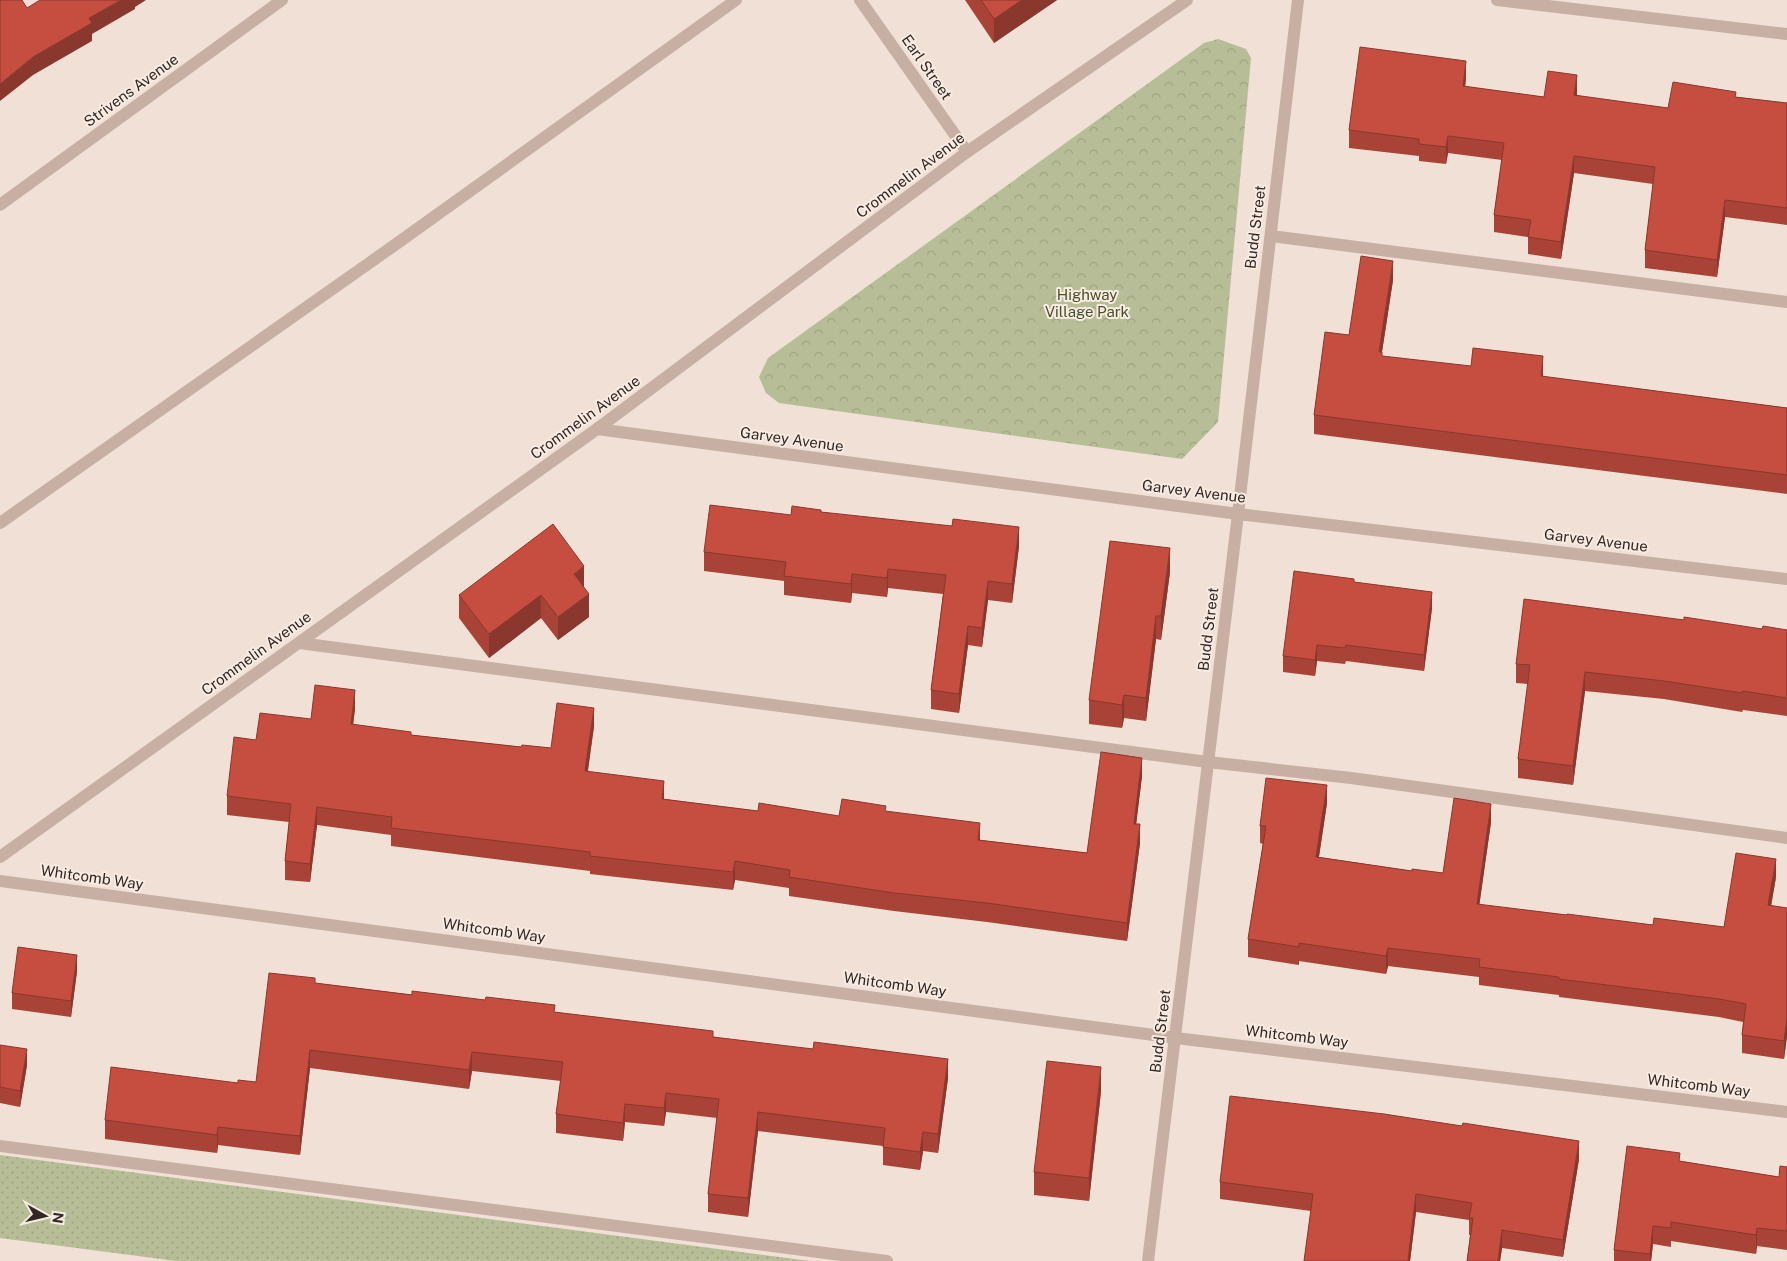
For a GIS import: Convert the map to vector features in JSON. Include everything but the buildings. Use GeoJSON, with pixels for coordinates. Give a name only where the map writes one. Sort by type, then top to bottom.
{"type":"FeatureCollection","features":[{"type":"Feature","properties":{"kind":"street","name":"Strivens Avenue"},"geometry":{"type":"LineString","coordinates":[[0,205],[282,0]]}},
{"type":"Feature","properties":{"kind":"street"},"geometry":{"type":"LineString","coordinates":[[0,523],[392,247],[736,0]]}},
{"type":"Feature","properties":{"kind":"street","name":"Earl Street"},"geometry":{"type":"LineString","coordinates":[[860,0],[967,152]]}},
{"type":"Feature","properties":{"kind":"street","name":"Crommelin Avenue"},"geometry":{"type":"LineString","coordinates":[[0,857],[597,429],[967,152],[1187,0]]}},
{"type":"Feature","properties":{"kind":"street","name":"Budd Street"},"geometry":{"type":"LineString","coordinates":[[1148,1261],[1298,0]]}},
{"type":"Feature","properties":{"kind":"street"},"geometry":{"type":"LineString","coordinates":[[1497,0],[1787,34]]}},
{"type":"Feature","properties":{"kind":"street"},"geometry":{"type":"LineString","coordinates":[[1270,236],[1787,302]]}},
{"type":"Feature","properties":{"kind":"street","name":"Garvey Avenue"},"geometry":{"type":"LineString","coordinates":[[597,429],[1238,514],[1787,580]]}},
{"type":"Feature","properties":{"kind":"street"},"geometry":{"type":"LineString","coordinates":[[298,643],[1208,762],[1351,778],[1787,838]]}},
{"type":"Feature","properties":{"kind":"street","name":"Whitcomb Way"},"geometry":{"type":"LineString","coordinates":[[0,880],[1176,1038],[1787,1112]]}},
{"type":"Feature","properties":{"kind":"street"},"geometry":{"type":"LineString","coordinates":[[0,1146],[888,1261]]}},
{"type":"Feature","properties":{"kind":"green space","name":"Highway Village Park"},"geometry":{"type":"Polygon","coordinates":[[[1218,39],[1246,49],[1251,58],[1218,422],[1182,459],[779,403],[766,393],[759,377],[768,358],[1204,43],[1218,39]]]}},
{"type":"Feature","properties":{"kind":"green space"},"geometry":{"type":"Polygon","coordinates":[[[0,1155],[810,1261],[176,1261],[0,1238],[0,1155]]]}}]}
